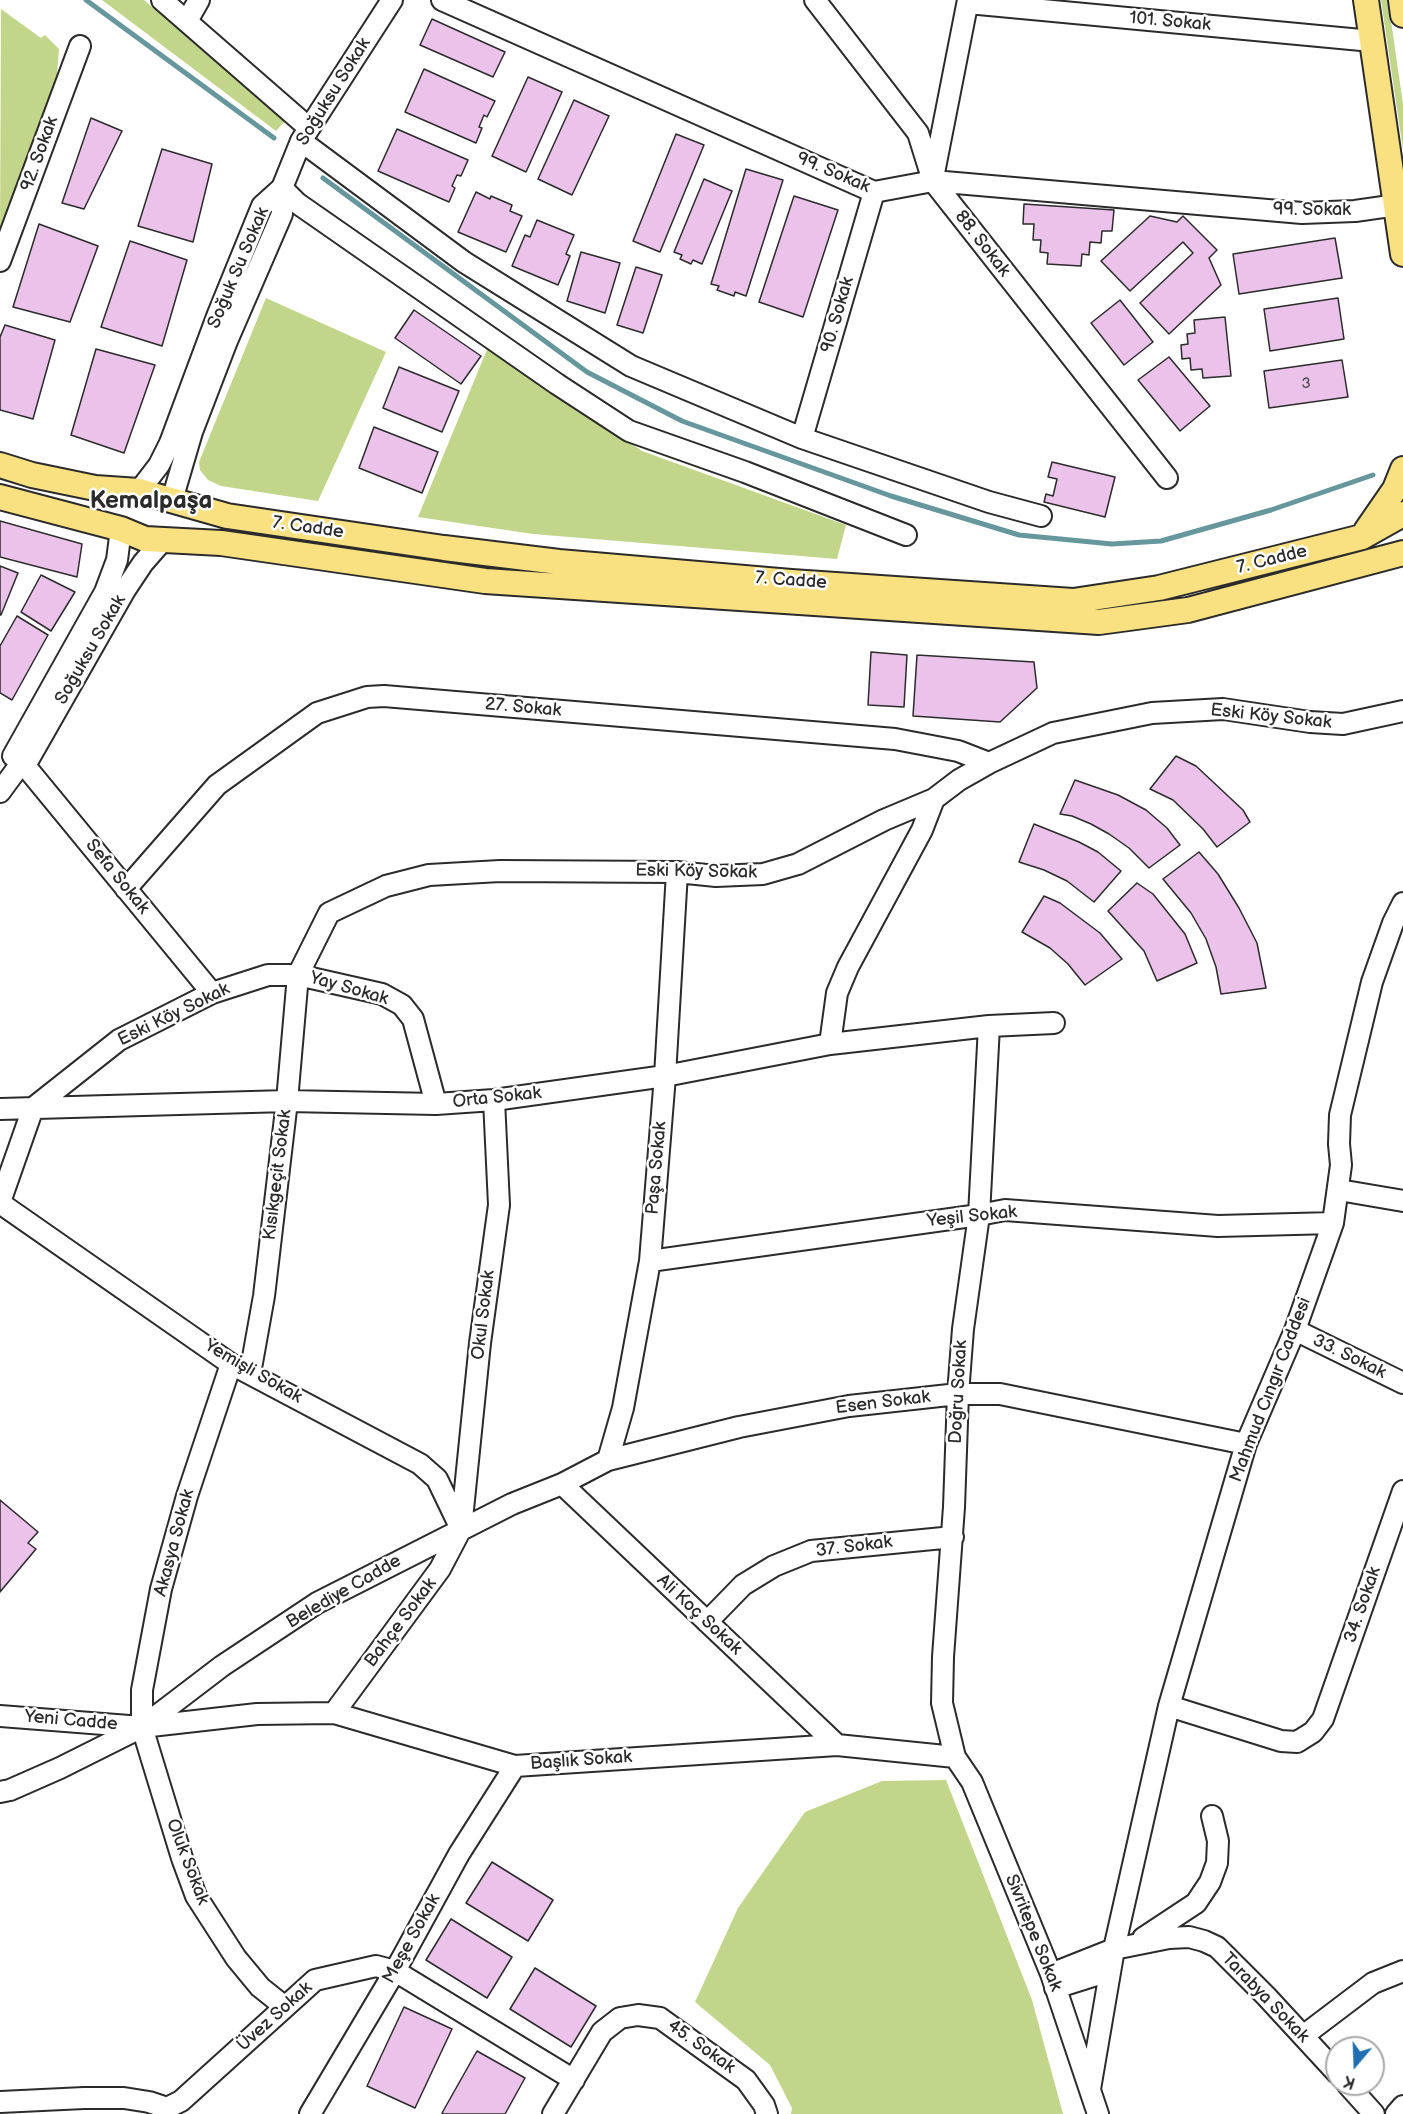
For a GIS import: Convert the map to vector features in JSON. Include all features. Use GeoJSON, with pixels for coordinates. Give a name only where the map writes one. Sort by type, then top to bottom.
{"type":"FeatureCollection","features":[{"type":"Feature","properties":{"kind":"main road"},"geometry":{"type":"LineString","coordinates":[[1366,0],[1398,206],[1403,254]]}},
{"type":"Feature","properties":{"kind":"main road"},"geometry":{"type":"LineString","coordinates":[[1401,0],[1403,15]]}},
{"type":"Feature","properties":{"kind":"main road"},"geometry":{"type":"LineString","coordinates":[[0,465],[32,475],[95,488],[140,491],[172,500],[164,540],[145,539],[121,529],[0,497]]}},
{"type":"Feature","properties":{"kind":"main road"},"geometry":{"type":"LineString","coordinates":[[1362,537],[1395,489],[1403,469]]}},
{"type":"Feature","properties":{"kind":"main road"},"geometry":{"type":"LineString","coordinates":[[121,529],[123,517],[131,501],[140,491]]}},
{"type":"Feature","properties":{"kind":"main road","name":"7. Cadde"},"geometry":{"type":"LineString","coordinates":[[172,500],[226,516],[444,548],[559,562],[791,582],[1073,601],[1159,588],[1362,537],[1403,514]]}},
{"type":"Feature","properties":{"kind":"main road","name":"7. Cadde"},"geometry":{"type":"LineString","coordinates":[[164,540],[221,543],[485,580],[1099,622],[1188,610],[1403,553]]}},
{"type":"Feature","properties":{"kind":"street"},"geometry":{"type":"LineString","coordinates":[[162,0],[188,21],[305,134],[465,262],[631,366],[802,438],[989,502],[1041,516]]}},
{"type":"Feature","properties":{"kind":"street"},"geometry":{"type":"LineString","coordinates":[[188,21],[199,0]]}},
{"type":"Feature","properties":{"kind":"street","name":"Soğuksu Sokak"},"geometry":{"type":"LineString","coordinates":[[282,188],[305,134],[392,0]]}},
{"type":"Feature","properties":{"kind":"street","name":"99. Sokak"},"geometry":{"type":"LineString","coordinates":[[442,0],[874,192],[933,181],[1302,213],[1355,211],[1398,206]]}},
{"type":"Feature","properties":{"kind":"street","name":"88. Sokak"},"geometry":{"type":"LineString","coordinates":[[815,0],[918,132],[933,181],[1167,478]]}},
{"type":"Feature","properties":{"kind":"street"},"geometry":{"type":"LineString","coordinates":[[933,181],[968,1]]}},
{"type":"Feature","properties":{"kind":"street","name":"101. Sokak"},"geometry":{"type":"LineString","coordinates":[[968,1],[1372,41]]}},
{"type":"Feature","properties":{"kind":"street","name":"92. Sokak"},"geometry":{"type":"LineString","coordinates":[[0,261],[80,46]]}},
{"type":"Feature","properties":{"kind":"street"},"geometry":{"type":"LineString","coordinates":[[282,188],[297,203],[557,384],[629,431],[744,472],[906,535]]}},
{"type":"Feature","properties":{"kind":"street","name":"Soğuk Su Sokak"},"geometry":{"type":"LineString","coordinates":[[140,491],[159,465],[170,443],[218,314],[262,206],[282,188]]}},
{"type":"Feature","properties":{"kind":"street","name":"Soğuk Su Sokak"},"geometry":{"type":"LineString","coordinates":[[172,500],[192,432],[232,330],[282,214],[282,188]]}},
{"type":"Feature","properties":{"kind":"street","name":"90. Sokak"},"geometry":{"type":"LineString","coordinates":[[802,438],[874,192]]}},
{"type":"Feature","properties":{"kind":"street","name":"Soğuksu Sokak"},"geometry":{"type":"LineString","coordinates":[[121,529],[117,560],[105,592],[13,756],[22,762],[27,762],[125,590],[143,563],[164,540]]}},
{"type":"Feature","properties":{"kind":"street","name":"27. Sokak"},"geometry":{"type":"LineString","coordinates":[[126,889],[217,785],[316,713],[367,698],[384,696],[895,739],[958,751],[989,763]]}},
{"type":"Feature","properties":{"kind":"street","name":"Eski Köy Sokak"},"geometry":{"type":"LineString","coordinates":[[33,1108],[119,1040],[212,993],[268,975],[298,975],[329,914],[386,886],[429,875],[500,871],[677,872],[716,876],[763,874],[798,864],[884,820],[934,799],[959,780],[989,763],[1053,733],[1152,713],[1223,709],[1343,724],[1403,711]]}},
{"type":"Feature","properties":{"kind":"street","name":"Soğuksu Sokak"},"geometry":{"type":"LineString","coordinates":[[0,792],[22,762]]}},
{"type":"Feature","properties":{"kind":"street","name":"Sefa Sokak"},"geometry":{"type":"LineString","coordinates":[[22,762],[212,993]]}},
{"type":"Feature","properties":{"kind":"street"},"geometry":{"type":"LineString","coordinates":[[830,1044],[837,993],[848,967],[922,830],[934,799]]}},
{"type":"Feature","properties":{"kind":"street","name":"Paşa Sokak"},"geometry":{"type":"LineString","coordinates":[[608,1460],[623,1408],[650,1261],[665,1076],[677,872]]}},
{"type":"Feature","properties":{"kind":"street","name":"Mahmud Cıngır Caddesi"},"geometry":{"type":"LineString","coordinates":[[1090,2089],[1109,1971],[1122,1947],[1169,1706],[1246,1444],[1295,1330],[1333,1223],[1339,1191],[1340,1114],[1344,1092],[1372,982],[1393,922],[1403,903]]}},
{"type":"Feature","properties":{"kind":"street","name":"Kısıkgeçit Sokak"},"geometry":{"type":"LineString","coordinates":[[250,1374],[264,1296],[287,1101],[298,975]]}},
{"type":"Feature","properties":{"kind":"street","name":"Yay Sokak"},"geometry":{"type":"LineString","coordinates":[[298,975],[382,994],[402,1005],[413,1019],[436,1104]]}},
{"type":"Feature","properties":{"kind":"street","name":"Orta Sokak"},"geometry":{"type":"LineString","coordinates":[[0,1109],[287,1101],[436,1104],[494,1100],[665,1076],[830,1044],[989,1026],[1054,1023]]}},
{"type":"Feature","properties":{"kind":"street","name":"Doğru Sokak"},"geometry":{"type":"LineString","coordinates":[[955,1757],[942,1703],[943,1657],[953,1537],[958,1394],[963,1329],[979,1215],[989,1026]]}},
{"type":"Feature","properties":{"kind":"street","name":"Okul Sokak"},"geometry":{"type":"LineString","coordinates":[[461,1529],[480,1343],[499,1205],[494,1100]]}},
{"type":"Feature","properties":{"kind":"street"},"geometry":{"type":"LineString","coordinates":[[0,1203],[33,1108]]}},
{"type":"Feature","properties":{"kind":"street"},"geometry":{"type":"LineString","coordinates":[[1339,1191],[1403,1201]]}},
{"type":"Feature","properties":{"kind":"street","name":"Yemişli Sokak"},"geometry":{"type":"LineString","coordinates":[[0,1203],[231,1364],[420,1464],[437,1479],[461,1529]]}},
{"type":"Feature","properties":{"kind":"street","name":"Yeşil Sokak"},"geometry":{"type":"LineString","coordinates":[[650,1261],[1005,1210],[1218,1227],[1333,1223]]}},
{"type":"Feature","properties":{"kind":"street","name":"33. Sokak"},"geometry":{"type":"LineString","coordinates":[[1295,1330],[1403,1383]]}},
{"type":"Feature","properties":{"kind":"street","name":"Akasya Sokak"},"geometry":{"type":"LineString","coordinates":[[142,1727],[142,1690],[161,1589],[187,1496],[231,1364]]}},
{"type":"Feature","properties":{"kind":"street","name":"Esen Sokak"},"geometry":{"type":"LineString","coordinates":[[562,1484],[608,1460],[739,1428],[849,1406],[958,1394],[1000,1394],[1246,1444]]}},
{"type":"Feature","properties":{"kind":"street","name":"Belediye Cadde"},"geometry":{"type":"LineString","coordinates":[[142,1727],[222,1666],[316,1603],[512,1504],[562,1484]]}},
{"type":"Feature","properties":{"kind":"street","name":"Ali Koç Sokak"},"geometry":{"type":"LineString","coordinates":[[562,1484],[837,1745]]}},
{"type":"Feature","properties":{"kind":"street","name":"34. Sokak"},"geometry":{"type":"LineString","coordinates":[[1169,1706],[1281,1741],[1297,1742],[1313,1732],[1323,1719],[1403,1491]]}},
{"type":"Feature","properties":{"kind":"street","name":"Bahçe Sokak"},"geometry":{"type":"LineString","coordinates":[[334,1713],[440,1569],[461,1529]]}},
{"type":"Feature","properties":{"kind":"street","name":"37. Sokak"},"geometry":{"type":"LineString","coordinates":[[707,1622],[743,1585],[774,1566],[811,1551],[953,1537]]}},
{"type":"Feature","properties":{"kind":"street","name":"Başlık Sokak"},"geometry":{"type":"LineString","coordinates":[[142,1727],[257,1714],[334,1713],[515,1766],[837,1745],[955,1757]]}},
{"type":"Feature","properties":{"kind":"street","name":"Yeni Cadde"},"geometry":{"type":"LineString","coordinates":[[0,1716],[142,1727]]}},
{"type":"Feature","properties":{"kind":"street"},"geometry":{"type":"LineString","coordinates":[[0,1792],[10,1790],[60,1768],[142,1727]]}},
{"type":"Feature","properties":{"kind":"street","name":"Oluk Sokak"},"geometry":{"type":"LineString","coordinates":[[142,1727],[196,1896],[236,1958],[260,1987],[285,2007]]}},
{"type":"Feature","properties":{"kind":"street","name":"Sivritepe Sokak"},"geometry":{"type":"LineString","coordinates":[[955,1757],[972,1782],[1053,1981],[1098,2114]]}},
{"type":"Feature","properties":{"kind":"street","name":"Meşe Sokak"},"geometry":{"type":"LineString","coordinates":[[310,2114],[395,1971],[459,1854],[515,1766]]}},
{"type":"Feature","properties":{"kind":"street"},"geometry":{"type":"LineString","coordinates":[[1053,1981],[1171,1922],[1196,1904],[1210,1881],[1217,1863],[1218,1841],[1212,1816]]}},
{"type":"Feature","properties":{"kind":"street","name":"Tarabya Sokak"},"geometry":{"type":"LineString","coordinates":[[1122,1947],[1169,1938],[1189,1937],[1217,1947],[1325,2060]]}},
{"type":"Feature","properties":{"kind":"street","name":"Üvez Sokak"},"geometry":{"type":"LineString","coordinates":[[0,2102],[124,2098],[167,2108],[181,2101],[315,1980],[376,1966],[395,1971],[574,2080]]}},
{"type":"Feature","properties":{"kind":"street"},"geometry":{"type":"LineString","coordinates":[[1053,1981],[1109,1971]]}},
{"type":"Feature","properties":{"kind":"street"},"geometry":{"type":"LineString","coordinates":[[1303,2036],[1373,1983],[1403,1971]]}},
{"type":"Feature","properties":{"kind":"street","name":"45. Sokak"},"geometry":{"type":"LineString","coordinates":[[553,2114],[602,2032],[620,2018],[638,2015],[660,2018],[746,2080],[764,2105],[766,2114]]}},
{"type":"Feature","properties":{"kind":"street"},"geometry":{"type":"LineString","coordinates":[[1358,2096],[1374,2114]]}},
{"type":"Feature","properties":{"kind":"street"},"geometry":{"type":"LineString","coordinates":[[1396,2114],[1403,2106]]}},
{"type":"Feature","properties":{"kind":"green space"},"geometry":{"type":"Polygon","coordinates":[[[102,0],[144,0],[286,120],[276,131],[102,0]]]}},
{"type":"Feature","properties":{"kind":"green space"},"geometry":{"type":"Polygon","coordinates":[[[1381,0],[1388,0],[1403,104],[1403,150],[1381,0]]]}},
{"type":"Feature","properties":{"kind":"green space"},"geometry":{"type":"Polygon","coordinates":[[[1,9],[41,38],[45,35],[59,49],[56,87],[0,236],[1,9]]]}},
{"type":"Feature","properties":{"kind":"green space"},"geometry":{"type":"Polygon","coordinates":[[[266,298],[386,352],[318,501],[221,486],[208,480],[200,470],[199,462],[266,298]]]}},
{"type":"Feature","properties":{"kind":"green space"},"geometry":{"type":"Polygon","coordinates":[[[488,347],[642,451],[846,525],[837,559],[533,534],[418,517],[488,347]]]}},
{"type":"Feature","properties":{"kind":"green space"},"geometry":{"type":"Polygon","coordinates":[[[946,1780],[1032,2000],[1063,2114],[791,2114],[792,2108],[770,2065],[695,2002],[738,1908],[805,1812],[882,1781],[946,1780]]]}},
{"type":"Feature","properties":{"kind":"building"},"geometry":{"type":"Polygon","coordinates":[[[432,19],[505,52],[493,77],[420,45],[432,19]]]}},
{"type":"Feature","properties":{"kind":"building"},"geometry":{"type":"Polygon","coordinates":[[[424,69],[495,101],[487,117],[484,115],[476,143],[405,112],[424,69]]]}},
{"type":"Feature","properties":{"kind":"building"},"geometry":{"type":"Polygon","coordinates":[[[528,77],[562,92],[526,172],[492,156],[528,77]]]}},
{"type":"Feature","properties":{"kind":"building"},"geometry":{"type":"Polygon","coordinates":[[[574,100],[609,116],[572,195],[538,179],[574,100]]]}},
{"type":"Feature","properties":{"kind":"building"},"geometry":{"type":"Polygon","coordinates":[[[91,118],[122,131],[84,209],[62,203],[91,118]]]}},
{"type":"Feature","properties":{"kind":"building"},"geometry":{"type":"Polygon","coordinates":[[[397,129],[468,160],[461,176],[457,175],[452,186],[455,188],[449,202],[378,171],[397,129]]]}},
{"type":"Feature","properties":{"kind":"building"},"geometry":{"type":"Polygon","coordinates":[[[676,134],[704,145],[660,252],[633,241],[676,134]]]}},
{"type":"Feature","properties":{"kind":"building"},"geometry":{"type":"Polygon","coordinates":[[[162,149],[212,164],[193,242],[138,226],[162,149]]]}},
{"type":"Feature","properties":{"kind":"building"},"geometry":{"type":"Polygon","coordinates":[[[746,169],[783,180],[746,296],[735,292],[734,296],[717,290],[719,286],[711,284],[746,169]]]}},
{"type":"Feature","properties":{"kind":"building"},"geometry":{"type":"Polygon","coordinates":[[[704,179],[732,191],[702,264],[693,260],[691,264],[680,259],[682,255],[674,252],[704,179]]]}},
{"type":"Feature","properties":{"kind":"building"},"geometry":{"type":"Polygon","coordinates":[[[476,192],[490,199],[491,196],[512,205],[510,211],[522,216],[506,252],[458,232],[476,192]]]}},
{"type":"Feature","properties":{"kind":"building"},"geometry":{"type":"Polygon","coordinates":[[[794,196],[838,210],[803,317],[759,302],[794,196]]]}},
{"type":"Feature","properties":{"kind":"building"},"geometry":{"type":"Polygon","coordinates":[[[1024,204],[1114,210],[1112,231],[1102,231],[1101,243],[1090,242],[1089,255],[1082,254],[1081,266],[1047,264],[1048,253],[1040,252],[1041,240],[1033,240],[1034,224],[1023,224],[1024,204]]]}},
{"type":"Feature","properties":{"kind":"building"},"geometry":{"type":"Polygon","coordinates":[[[1150,216],[1177,222],[1183,216],[1217,250],[1209,258],[1221,285],[1169,334],[1140,303],[1193,253],[1183,242],[1130,291],[1101,261],[1150,216]]]}},
{"type":"Feature","properties":{"kind":"building"},"geometry":{"type":"Polygon","coordinates":[[[537,220],[574,235],[566,254],[570,256],[558,285],[512,266],[525,235],[530,237],[537,220]]]}},
{"type":"Feature","properties":{"kind":"building"},"geometry":{"type":"Polygon","coordinates":[[[39,224],[98,246],[70,322],[13,307],[39,224]]]}},
{"type":"Feature","properties":{"kind":"building"},"geometry":{"type":"Polygon","coordinates":[[[1335,238],[1342,278],[1239,294],[1233,254],[1335,238]]]}},
{"type":"Feature","properties":{"kind":"building"},"geometry":{"type":"Polygon","coordinates":[[[130,241],[187,260],[162,346],[101,327],[130,241]]]}},
{"type":"Feature","properties":{"kind":"building"},"geometry":{"type":"Polygon","coordinates":[[[581,252],[620,263],[605,313],[567,301],[581,252]]]}},
{"type":"Feature","properties":{"kind":"building"},"geometry":{"type":"Polygon","coordinates":[[[636,267],[662,275],[643,333],[617,325],[636,267]]]}},
{"type":"Feature","properties":{"kind":"building"},"geometry":{"type":"Polygon","coordinates":[[[1338,298],[1344,339],[1270,351],[1264,309],[1338,298]]]}},
{"type":"Feature","properties":{"kind":"building"},"geometry":{"type":"Polygon","coordinates":[[[1120,300],[1153,342],[1124,365],[1091,323],[1120,300]]]}},
{"type":"Feature","properties":{"kind":"building"},"geometry":{"type":"Polygon","coordinates":[[[414,310],[481,356],[461,384],[395,338],[414,310]]]}},
{"type":"Feature","properties":{"kind":"building"},"geometry":{"type":"Polygon","coordinates":[[[1225,317],[1231,376],[1203,378],[1202,369],[1191,370],[1190,358],[1182,359],[1181,345],[1188,344],[1187,334],[1195,333],[1194,320],[1225,317]]]}},
{"type":"Feature","properties":{"kind":"building"},"geometry":{"type":"Polygon","coordinates":[[[5,325],[55,340],[33,419],[0,410],[0,337],[5,325]]]}},
{"type":"Feature","properties":{"kind":"building"},"geometry":{"type":"Polygon","coordinates":[[[96,349],[155,365],[124,453],[71,435],[96,349]]]}},
{"type":"Feature","properties":{"kind":"building"},"geometry":{"type":"Polygon","coordinates":[[[1169,357],[1210,406],[1180,431],[1138,380],[1169,357]]]}},
{"type":"Feature","properties":{"kind":"building"},"geometry":{"type":"Polygon","coordinates":[[[1342,360],[1348,397],[1269,408],[1264,371],[1342,360]]]}},
{"type":"Feature","properties":{"kind":"building"},"geometry":{"type":"Polygon","coordinates":[[[399,367],[459,391],[442,432],[383,408],[399,367]]]}},
{"type":"Feature","properties":{"kind":"building"},"geometry":{"type":"Polygon","coordinates":[[[374,427],[438,452],[422,493],[359,468],[374,427]]]}},
{"type":"Feature","properties":{"kind":"building"},"geometry":{"type":"Polygon","coordinates":[[[1052,462],[1115,477],[1105,517],[1044,502],[1046,494],[1053,496],[1057,479],[1048,477],[1052,462]]]}},
{"type":"Feature","properties":{"kind":"building"},"geometry":{"type":"Polygon","coordinates":[[[0,521],[82,544],[77,577],[0,557],[0,521]]]}},
{"type":"Feature","properties":{"kind":"building"},"geometry":{"type":"Polygon","coordinates":[[[0,566],[18,573],[1,615],[0,615],[0,566]]]}},
{"type":"Feature","properties":{"kind":"building"},"geometry":{"type":"Polygon","coordinates":[[[41,575],[75,592],[51,631],[21,612],[41,575]]]}},
{"type":"Feature","properties":{"kind":"building"},"geometry":{"type":"Polygon","coordinates":[[[17,616],[48,635],[12,700],[0,693],[0,646],[17,616]]]}},
{"type":"Feature","properties":{"kind":"building"},"geometry":{"type":"Polygon","coordinates":[[[871,652],[907,655],[904,707],[868,705],[871,652]]]}},
{"type":"Feature","properties":{"kind":"building"},"geometry":{"type":"Polygon","coordinates":[[[917,655],[1034,662],[1037,688],[1000,722],[913,716],[917,655]]]}},
{"type":"Feature","properties":{"kind":"building"},"geometry":{"type":"Polygon","coordinates":[[[1176,756],[1196,766],[1243,810],[1250,822],[1217,847],[1203,829],[1173,800],[1150,789],[1176,756]]]}},
{"type":"Feature","properties":{"kind":"building"},"geometry":{"type":"Polygon","coordinates":[[[1075,780],[1118,795],[1146,810],[1167,828],[1180,845],[1149,868],[1129,848],[1109,834],[1072,816],[1060,814],[1075,780]]]}},
{"type":"Feature","properties":{"kind":"building"},"geometry":{"type":"Polygon","coordinates":[[[1034,824],[1098,852],[1121,871],[1094,902],[1067,881],[1019,862],[1034,824]]]}},
{"type":"Feature","properties":{"kind":"building"},"geometry":{"type":"Polygon","coordinates":[[[1199,852],[1218,874],[1257,943],[1266,988],[1221,994],[1216,967],[1206,939],[1191,913],[1163,879],[1199,852]]]}},
{"type":"Feature","properties":{"kind":"building"},"geometry":{"type":"Polygon","coordinates":[[[1137,883],[1153,894],[1185,934],[1197,963],[1157,981],[1144,951],[1108,911],[1137,883]]]}},
{"type":"Feature","properties":{"kind":"building"},"geometry":{"type":"Polygon","coordinates":[[[1044,896],[1060,903],[1100,933],[1122,959],[1085,985],[1068,964],[1050,948],[1022,932],[1044,896]]]}},
{"type":"Feature","properties":{"kind":"building"},"geometry":{"type":"Polygon","coordinates":[[[0,1500],[38,1532],[28,1543],[36,1549],[0,1592],[0,1500]]]}},
{"type":"Feature","properties":{"kind":"building"},"geometry":{"type":"Polygon","coordinates":[[[492,1862],[553,1900],[528,1941],[466,1903],[492,1862]]]}},
{"type":"Feature","properties":{"kind":"building"},"geometry":{"type":"Polygon","coordinates":[[[451,1919],[512,1957],[487,1998],[426,1960],[451,1919]]]}},
{"type":"Feature","properties":{"kind":"building"},"geometry":{"type":"Polygon","coordinates":[[[535,1968],[596,2006],[571,2047],[510,2009],[535,1968]]]}},
{"type":"Feature","properties":{"kind":"building"},"geometry":{"type":"Polygon","coordinates":[[[404,2007],[452,2029],[415,2108],[367,2086],[404,2007]]]}},
{"type":"Feature","properties":{"kind":"building"},"geometry":{"type":"Polygon","coordinates":[[[477,2051],[525,2078],[505,2114],[442,2113],[477,2051]]]}},
{"type":"Feature","properties":{"kind":"waterway"},"geometry":{"type":"LineString","coordinates":[[86,0],[274,138]]}},
{"type":"Feature","properties":{"kind":"waterway"},"geometry":{"type":"LineString","coordinates":[[323,178],[587,372],[682,421],[891,496],[1019,535],[1112,544],[1161,541],[1271,510],[1373,475]]}},
{"type":"Feature","properties":{"kind":"district","name":"Kemalpaşa"},"geometry":{"type":"Point","coordinates":[151,502]}}]}
